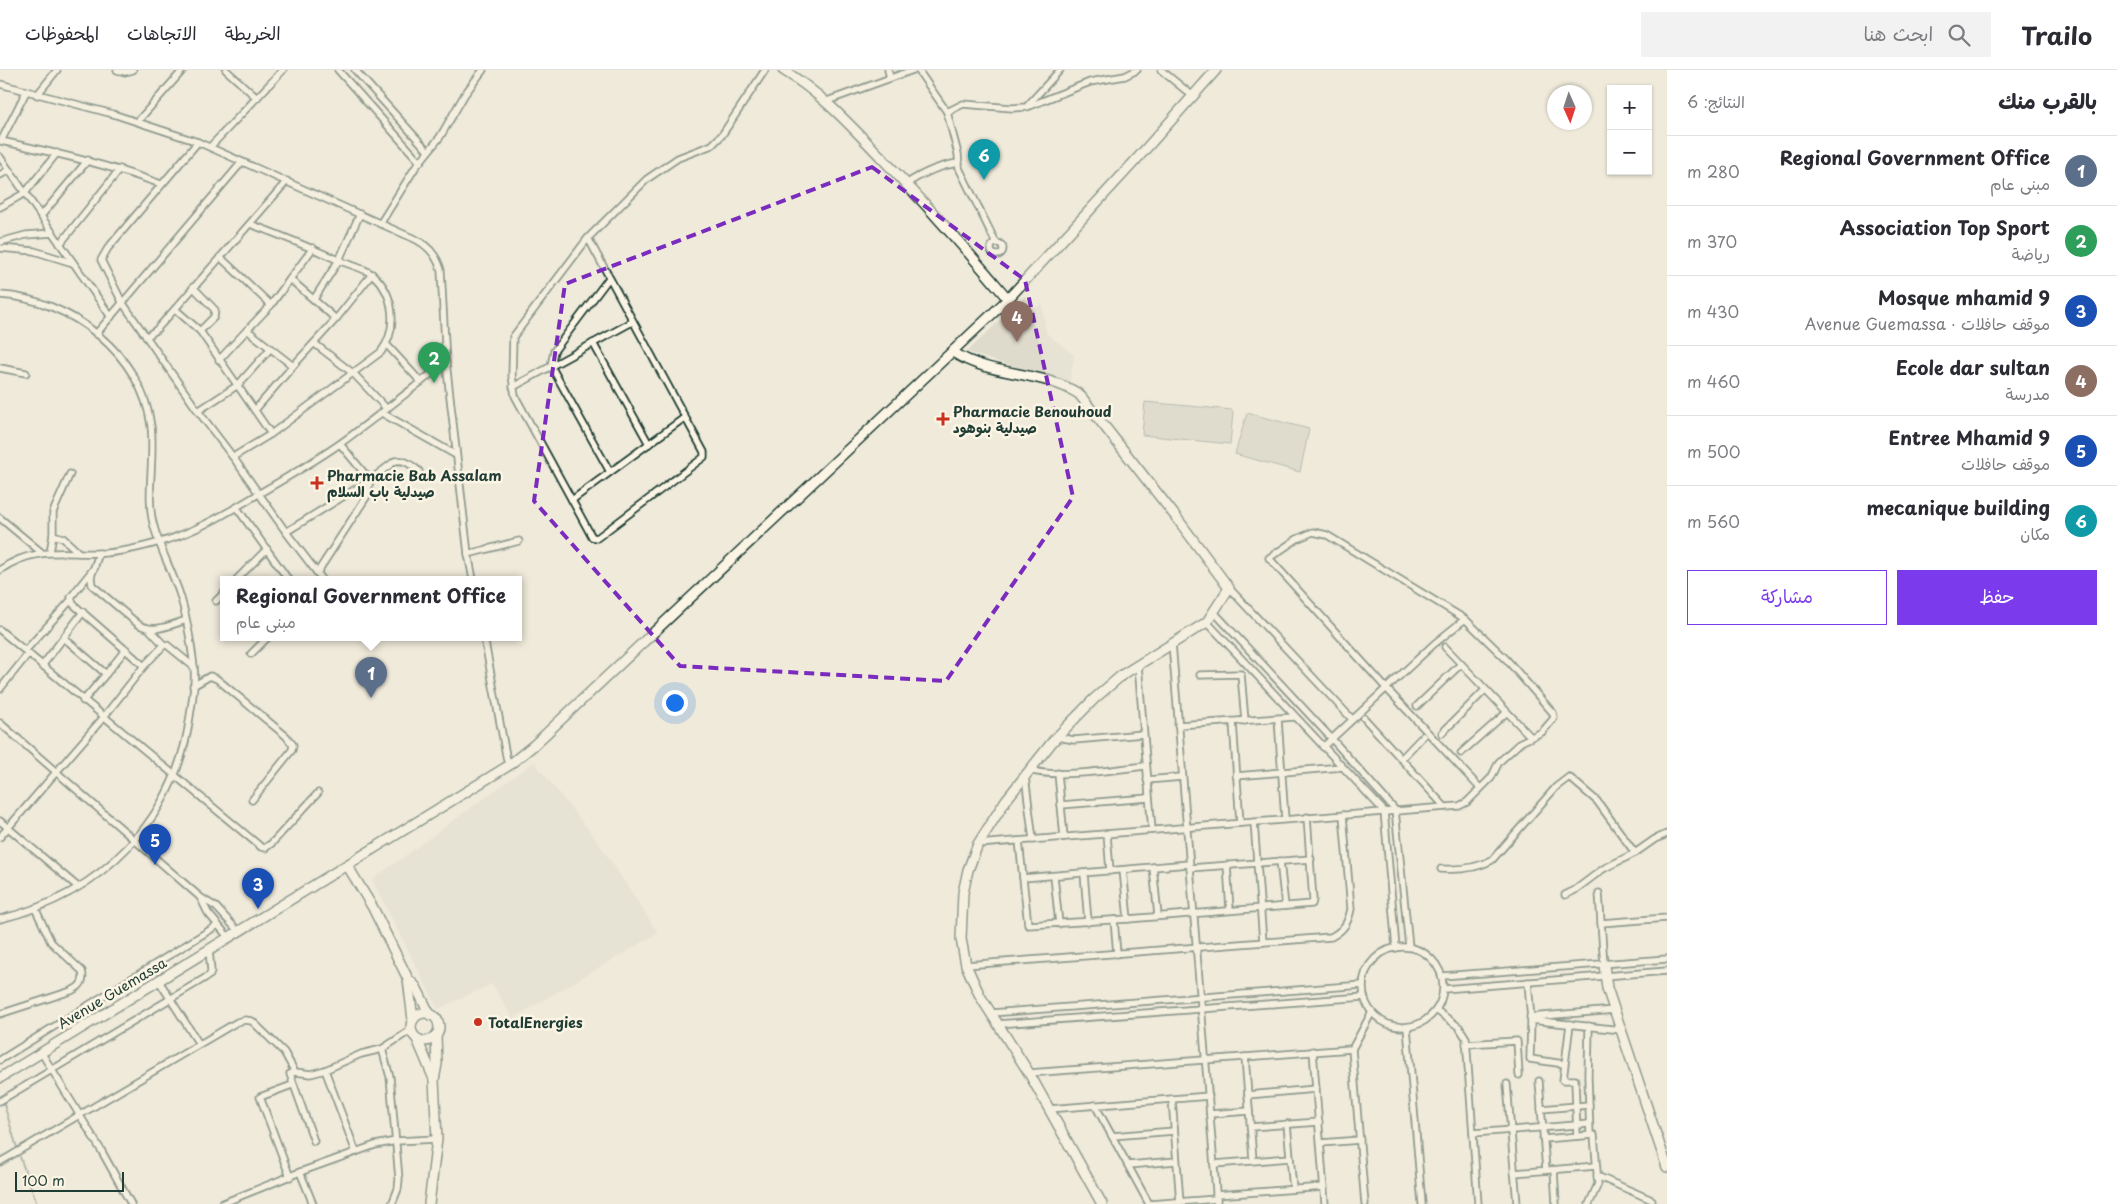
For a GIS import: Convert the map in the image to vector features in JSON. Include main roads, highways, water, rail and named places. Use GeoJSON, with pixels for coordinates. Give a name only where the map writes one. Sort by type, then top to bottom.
{"type":"FeatureCollection","features":[{"type":"Feature","properties":{"kind":"main road"},"geometry":{"type":"LineString","coordinates":[[783,70],[827,101],[906,184],[1008,299]]}},
{"type":"Feature","properties":{"kind":"main road","name":"Avenue Guemassa"},"geometry":{"type":"LineString","coordinates":[[0,1078],[508,766],[534,746],[1008,299],[1194,97],[1216,70]]}},
{"type":"Feature","properties":{"kind":"main road"},"geometry":{"type":"LineString","coordinates":[[953,352],[968,362],[1062,386],[1079,394],[1176,517],[1229,588],[1207,622],[1138,665],[1094,699],[1057,737],[1006,800],[978,844],[968,870],[963,893],[961,940],[966,966],[980,996],[1029,1073],[1102,1204]]}},
{"type":"Feature","properties":{"kind":"main road"},"geometry":{"type":"LineString","coordinates":[[347,865],[374,908],[408,979],[413,1020],[412,1030],[434,1080]]}},
{"type":"Feature","properties":{"kind":"main road"},"geometry":{"type":"LineString","coordinates":[[1604,965],[1605,976],[1621,1030],[1664,1150],[1667,1167]]}},
{"type":"Feature","properties":{"kind":"main road"},"geometry":{"type":"LineString","coordinates":[[408,979],[416,987],[430,1014],[438,1023],[436,1035],[437,1064],[434,1080],[437,1139],[429,1204]]}},
{"type":"Feature","properties":{"kind":"main road"},"geometry":{"type":"LineString","coordinates":[[413,1020],[422,1014],[430,1014]]}},
{"type":"Feature","properties":{"kind":"main road"},"geometry":{"type":"LineString","coordinates":[[417,1039],[428,1041],[436,1035]]}},
{"type":"Feature","properties":{"kind":"waterway"},"geometry":{"type":"LineString","coordinates":[[3,1101],[17,1148]]}},
{"type":"Feature","properties":{"kind":"waterway"},"geometry":{"type":"LineString","coordinates":[[20,1157],[37,1204]]}},
{"type":"Feature","properties":{"kind":"place","name":"mecanique building"},"geometry":{"type":"Point","coordinates":[984,180]}},
{"type":"Feature","properties":{"kind":"place","name":"Ecole dar sultan"},"geometry":{"type":"Point","coordinates":[1017,342]}},
{"type":"Feature","properties":{"kind":"place","name":"Association Top Sport"},"geometry":{"type":"Point","coordinates":[434,383]}},
{"type":"Feature","properties":{"kind":"place","name":"Pharmacie Benouhoud صيدلية بنوهود"},"geometry":{"type":"Point","coordinates":[943,419]}},
{"type":"Feature","properties":{"kind":"place","name":"Pharmacie Bab Assalam صيدلية باب السلام"},"geometry":{"type":"Point","coordinates":[317,483]}},
{"type":"Feature","properties":{"kind":"place","name":"Regional Government Office"},"geometry":{"type":"Point","coordinates":[371,698]}},
{"type":"Feature","properties":{"kind":"place","name":"Entree Mhamid 9"},"geometry":{"type":"Point","coordinates":[155,865]}},
{"type":"Feature","properties":{"kind":"place","name":"Mosque mhamid 9"},"geometry":{"type":"Point","coordinates":[258,909]}},
{"type":"Feature","properties":{"kind":"place","name":"TotalEnergies"},"geometry":{"type":"Point","coordinates":[478,1022]}}]}
